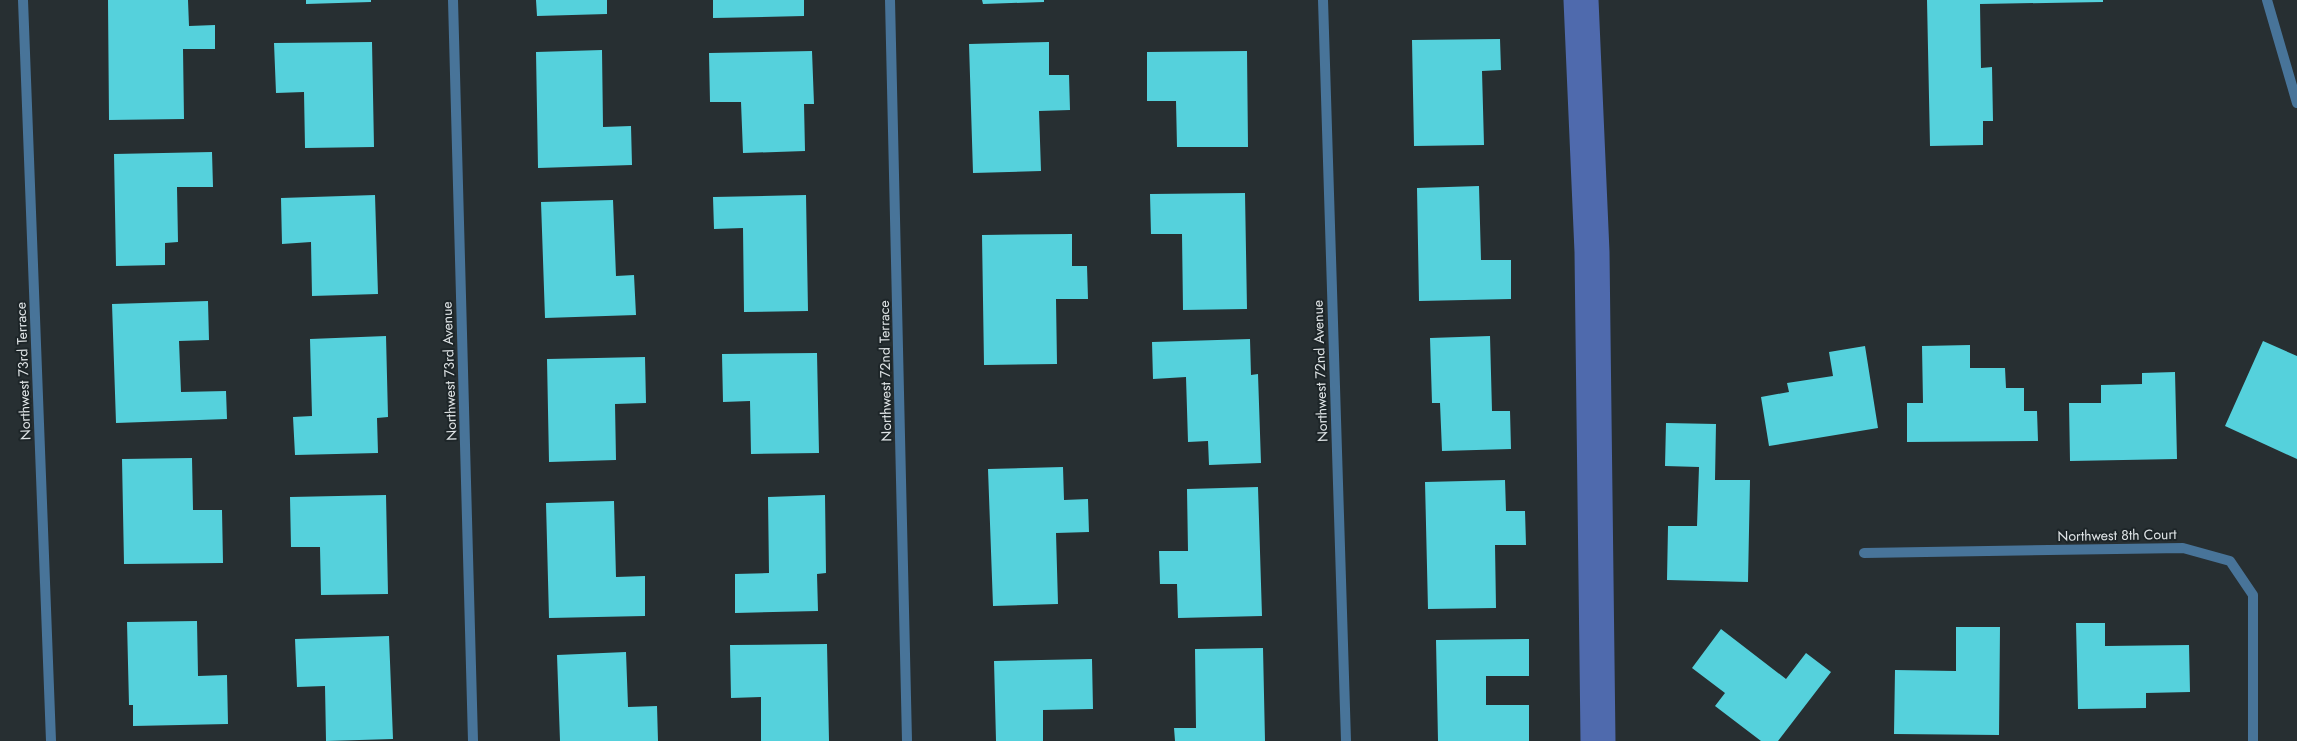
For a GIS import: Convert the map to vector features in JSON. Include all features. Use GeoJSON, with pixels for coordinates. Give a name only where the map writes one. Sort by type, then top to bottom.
{"type":"FeatureCollection","features":[{"type":"Feature","properties":{"kind":"street","name":"Northwest 73rd Terrace"},"geometry":{"type":"LineString","coordinates":[[23,0],[51,741]]}},
{"type":"Feature","properties":{"kind":"street","name":"Northwest 73rd Avenue"},"geometry":{"type":"LineString","coordinates":[[453,0],[473,741]]}},
{"type":"Feature","properties":{"kind":"street","name":"Northwest 72nd Terrace"},"geometry":{"type":"LineString","coordinates":[[890,0],[907,741]]}},
{"type":"Feature","properties":{"kind":"street","name":"Northwest 72nd Avenue"},"geometry":{"type":"LineString","coordinates":[[1323,0],[1346,741]]}},
{"type":"Feature","properties":{"kind":"street"},"geometry":{"type":"LineString","coordinates":[[2267,0],[2297,103]]}},
{"type":"Feature","properties":{"kind":"street","name":"Northwest 8th Court"},"geometry":{"type":"LineString","coordinates":[[1864,553],[2183,548],[2230,561],[2253,595],[2253,741]]}},
{"type":"Feature","properties":{"kind":"building"},"geometry":{"type":"Polygon","coordinates":[[[108,0],[188,0],[189,26],[215,25],[215,49],[183,49],[184,119],[109,120],[108,0]]]}},
{"type":"Feature","properties":{"kind":"building"},"geometry":{"type":"Polygon","coordinates":[[[306,0],[371,0],[371,2],[306,4],[306,0]]]}},
{"type":"Feature","properties":{"kind":"building"},"geometry":{"type":"Polygon","coordinates":[[[536,0],[607,0],[607,14],[537,16],[536,0]]]}},
{"type":"Feature","properties":{"kind":"building"},"geometry":{"type":"Polygon","coordinates":[[[713,0],[804,0],[804,16],[713,18],[713,0]]]}},
{"type":"Feature","properties":{"kind":"building"},"geometry":{"type":"Polygon","coordinates":[[[982,0],[1044,0],[1044,2],[983,4],[982,0]]]}},
{"type":"Feature","properties":{"kind":"building"},"geometry":{"type":"Polygon","coordinates":[[[1927,0],[2103,0],[2103,2],[1980,4],[1981,68],[1992,67],[1993,121],[1983,121],[1983,145],[1930,146],[1927,0]]]}},
{"type":"Feature","properties":{"kind":"building"},"geometry":{"type":"Polygon","coordinates":[[[1500,39],[1501,70],[1482,71],[1484,145],[1414,146],[1412,40],[1500,39]]]}},
{"type":"Feature","properties":{"kind":"building"},"geometry":{"type":"Polygon","coordinates":[[[372,42],[374,147],[305,148],[304,92],[276,93],[274,43],[372,42]]]}},
{"type":"Feature","properties":{"kind":"building"},"geometry":{"type":"Polygon","coordinates":[[[1049,42],[1049,75],[1069,75],[1070,110],[1039,111],[1041,171],[973,173],[969,44],[1049,42]]]}},
{"type":"Feature","properties":{"kind":"building"},"geometry":{"type":"Polygon","coordinates":[[[602,50],[603,127],[631,126],[632,165],[538,168],[536,52],[602,50]]]}},
{"type":"Feature","properties":{"kind":"building"},"geometry":{"type":"Polygon","coordinates":[[[812,51],[814,104],[804,104],[805,151],[743,153],[741,102],[710,102],[709,53],[812,51]]]}},
{"type":"Feature","properties":{"kind":"building"},"geometry":{"type":"Polygon","coordinates":[[[1247,51],[1248,147],[1177,147],[1176,101],[1147,101],[1147,52],[1247,51]]]}},
{"type":"Feature","properties":{"kind":"building"},"geometry":{"type":"Polygon","coordinates":[[[212,152],[213,187],[177,187],[178,242],[165,243],[165,265],[116,266],[114,154],[212,152]]]}},
{"type":"Feature","properties":{"kind":"building"},"geometry":{"type":"Polygon","coordinates":[[[1479,186],[1481,260],[1511,260],[1511,299],[1419,301],[1417,188],[1479,186]]]}},
{"type":"Feature","properties":{"kind":"building"},"geometry":{"type":"Polygon","coordinates":[[[1245,193],[1247,309],[1183,310],[1182,234],[1151,234],[1150,194],[1245,193]]]}},
{"type":"Feature","properties":{"kind":"building"},"geometry":{"type":"Polygon","coordinates":[[[375,195],[378,294],[312,296],[311,242],[282,244],[281,198],[375,195]]]}},
{"type":"Feature","properties":{"kind":"building"},"geometry":{"type":"Polygon","coordinates":[[[806,195],[808,311],[744,312],[743,228],[714,229],[713,197],[806,195]]]}},
{"type":"Feature","properties":{"kind":"building"},"geometry":{"type":"Polygon","coordinates":[[[613,200],[616,276],[634,275],[636,315],[545,318],[541,202],[613,200]]]}},
{"type":"Feature","properties":{"kind":"building"},"geometry":{"type":"Polygon","coordinates":[[[1072,234],[1072,266],[1087,266],[1088,299],[1056,299],[1057,364],[984,365],[982,235],[1072,234]]]}},
{"type":"Feature","properties":{"kind":"building"},"geometry":{"type":"Polygon","coordinates":[[[208,301],[209,340],[179,341],[181,392],[226,391],[227,419],[116,423],[112,304],[208,301]]]}},
{"type":"Feature","properties":{"kind":"building"},"geometry":{"type":"Polygon","coordinates":[[[386,336],[388,417],[377,418],[378,453],[295,455],[293,417],[312,416],[310,339],[386,336]]]}},
{"type":"Feature","properties":{"kind":"building"},"geometry":{"type":"Polygon","coordinates":[[[1490,336],[1492,411],[1510,411],[1511,449],[1442,451],[1440,403],[1432,403],[1430,338],[1490,336]]]}},
{"type":"Feature","properties":{"kind":"building"},"geometry":{"type":"Polygon","coordinates":[[[1250,339],[1251,375],[1258,374],[1261,463],[1209,465],[1208,441],[1188,442],[1186,377],[1153,379],[1152,342],[1250,339]]]}},
{"type":"Feature","properties":{"kind":"building"},"geometry":{"type":"Polygon","coordinates":[[[2263,341],[2297,356],[2297,459],[2225,426],[2263,341]]]}},
{"type":"Feature","properties":{"kind":"building"},"geometry":{"type":"Polygon","coordinates":[[[1970,345],[1970,368],[2005,368],[2006,388],[2024,388],[2024,411],[2037,411],[2038,441],[1907,442],[1907,403],[1923,403],[1922,346],[1970,345]]]}},
{"type":"Feature","properties":{"kind":"building"},"geometry":{"type":"Polygon","coordinates":[[[1865,346],[1878,428],[1769,446],[1761,397],[1789,392],[1787,383],[1833,376],[1829,352],[1865,346]]]}},
{"type":"Feature","properties":{"kind":"building"},"geometry":{"type":"Polygon","coordinates":[[[817,353],[819,453],[751,454],[750,401],[723,402],[722,354],[817,353]]]}},
{"type":"Feature","properties":{"kind":"building"},"geometry":{"type":"Polygon","coordinates":[[[645,357],[646,403],[615,404],[616,460],[549,462],[547,359],[645,357]]]}},
{"type":"Feature","properties":{"kind":"building"},"geometry":{"type":"Polygon","coordinates":[[[2175,372],[2177,459],[2070,461],[2069,403],[2101,403],[2101,385],[2142,384],[2142,373],[2175,372]]]}},
{"type":"Feature","properties":{"kind":"building"},"geometry":{"type":"Polygon","coordinates":[[[1666,423],[1716,424],[1715,480],[1750,480],[1748,582],[1667,580],[1668,526],[1697,526],[1699,467],[1665,466],[1666,423]]]}},
{"type":"Feature","properties":{"kind":"building"},"geometry":{"type":"Polygon","coordinates":[[[192,458],[193,510],[222,510],[223,563],[124,564],[122,459],[192,458]]]}},
{"type":"Feature","properties":{"kind":"building"},"geometry":{"type":"Polygon","coordinates":[[[1063,467],[1064,500],[1088,499],[1089,532],[1056,533],[1058,604],[993,606],[988,469],[1063,467]]]}},
{"type":"Feature","properties":{"kind":"building"},"geometry":{"type":"Polygon","coordinates":[[[1505,480],[1506,511],[1525,511],[1526,545],[1495,545],[1496,608],[1428,609],[1425,482],[1505,480]]]}},
{"type":"Feature","properties":{"kind":"building"},"geometry":{"type":"Polygon","coordinates":[[[1258,487],[1262,616],[1178,618],[1177,584],[1160,584],[1159,551],[1188,551],[1187,489],[1258,487]]]}},
{"type":"Feature","properties":{"kind":"building"},"geometry":{"type":"Polygon","coordinates":[[[386,495],[388,594],[321,595],[320,547],[291,547],[290,497],[386,495]]]}},
{"type":"Feature","properties":{"kind":"building"},"geometry":{"type":"Polygon","coordinates":[[[825,495],[826,573],[817,574],[818,611],[735,613],[735,574],[769,573],[768,497],[825,495]]]}},
{"type":"Feature","properties":{"kind":"building"},"geometry":{"type":"Polygon","coordinates":[[[614,501],[616,577],[645,576],[645,616],[549,618],[546,503],[614,501]]]}},
{"type":"Feature","properties":{"kind":"building"},"geometry":{"type":"Polygon","coordinates":[[[197,621],[198,676],[227,675],[228,724],[133,726],[133,705],[129,705],[127,622],[197,621]]]}},
{"type":"Feature","properties":{"kind":"building"},"geometry":{"type":"Polygon","coordinates":[[[2076,623],[2105,623],[2105,646],[2189,645],[2190,692],[2146,693],[2146,708],[2078,709],[2076,623]]]}},
{"type":"Feature","properties":{"kind":"building"},"geometry":{"type":"Polygon","coordinates":[[[1956,627],[2000,627],[1999,735],[1894,734],[1895,670],[1956,671],[1956,627]]]}},
{"type":"Feature","properties":{"kind":"building"},"geometry":{"type":"Polygon","coordinates":[[[1721,629],[1786,679],[1806,653],[1831,672],[1778,741],[1761,741],[1715,706],[1725,693],[1692,668],[1721,629]]]}},
{"type":"Feature","properties":{"kind":"building"},"geometry":{"type":"Polygon","coordinates":[[[389,636],[393,739],[326,741],[325,686],[297,687],[295,639],[389,636]]]}},
{"type":"Feature","properties":{"kind":"building"},"geometry":{"type":"Polygon","coordinates":[[[1529,639],[1529,676],[1486,676],[1486,705],[1529,705],[1529,741],[1438,741],[1436,640],[1529,639]]]}},
{"type":"Feature","properties":{"kind":"building"},"geometry":{"type":"Polygon","coordinates":[[[827,644],[829,741],[761,741],[761,697],[731,698],[730,645],[827,644]]]}},
{"type":"Feature","properties":{"kind":"building"},"geometry":{"type":"Polygon","coordinates":[[[1263,648],[1265,741],[1175,741],[1174,728],[1196,728],[1195,649],[1263,648]]]}},
{"type":"Feature","properties":{"kind":"building"},"geometry":{"type":"Polygon","coordinates":[[[626,652],[628,707],[657,706],[658,741],[560,741],[557,655],[626,652]]]}},
{"type":"Feature","properties":{"kind":"building"},"geometry":{"type":"Polygon","coordinates":[[[1092,659],[1093,709],[1043,710],[1043,741],[996,741],[994,661],[1092,659]]]}},
{"type":"Feature","properties":{"kind":"waterway"},"geometry":{"type":"LineString","coordinates":[[1581,0],[1592,252],[1598,741]]}}]}
